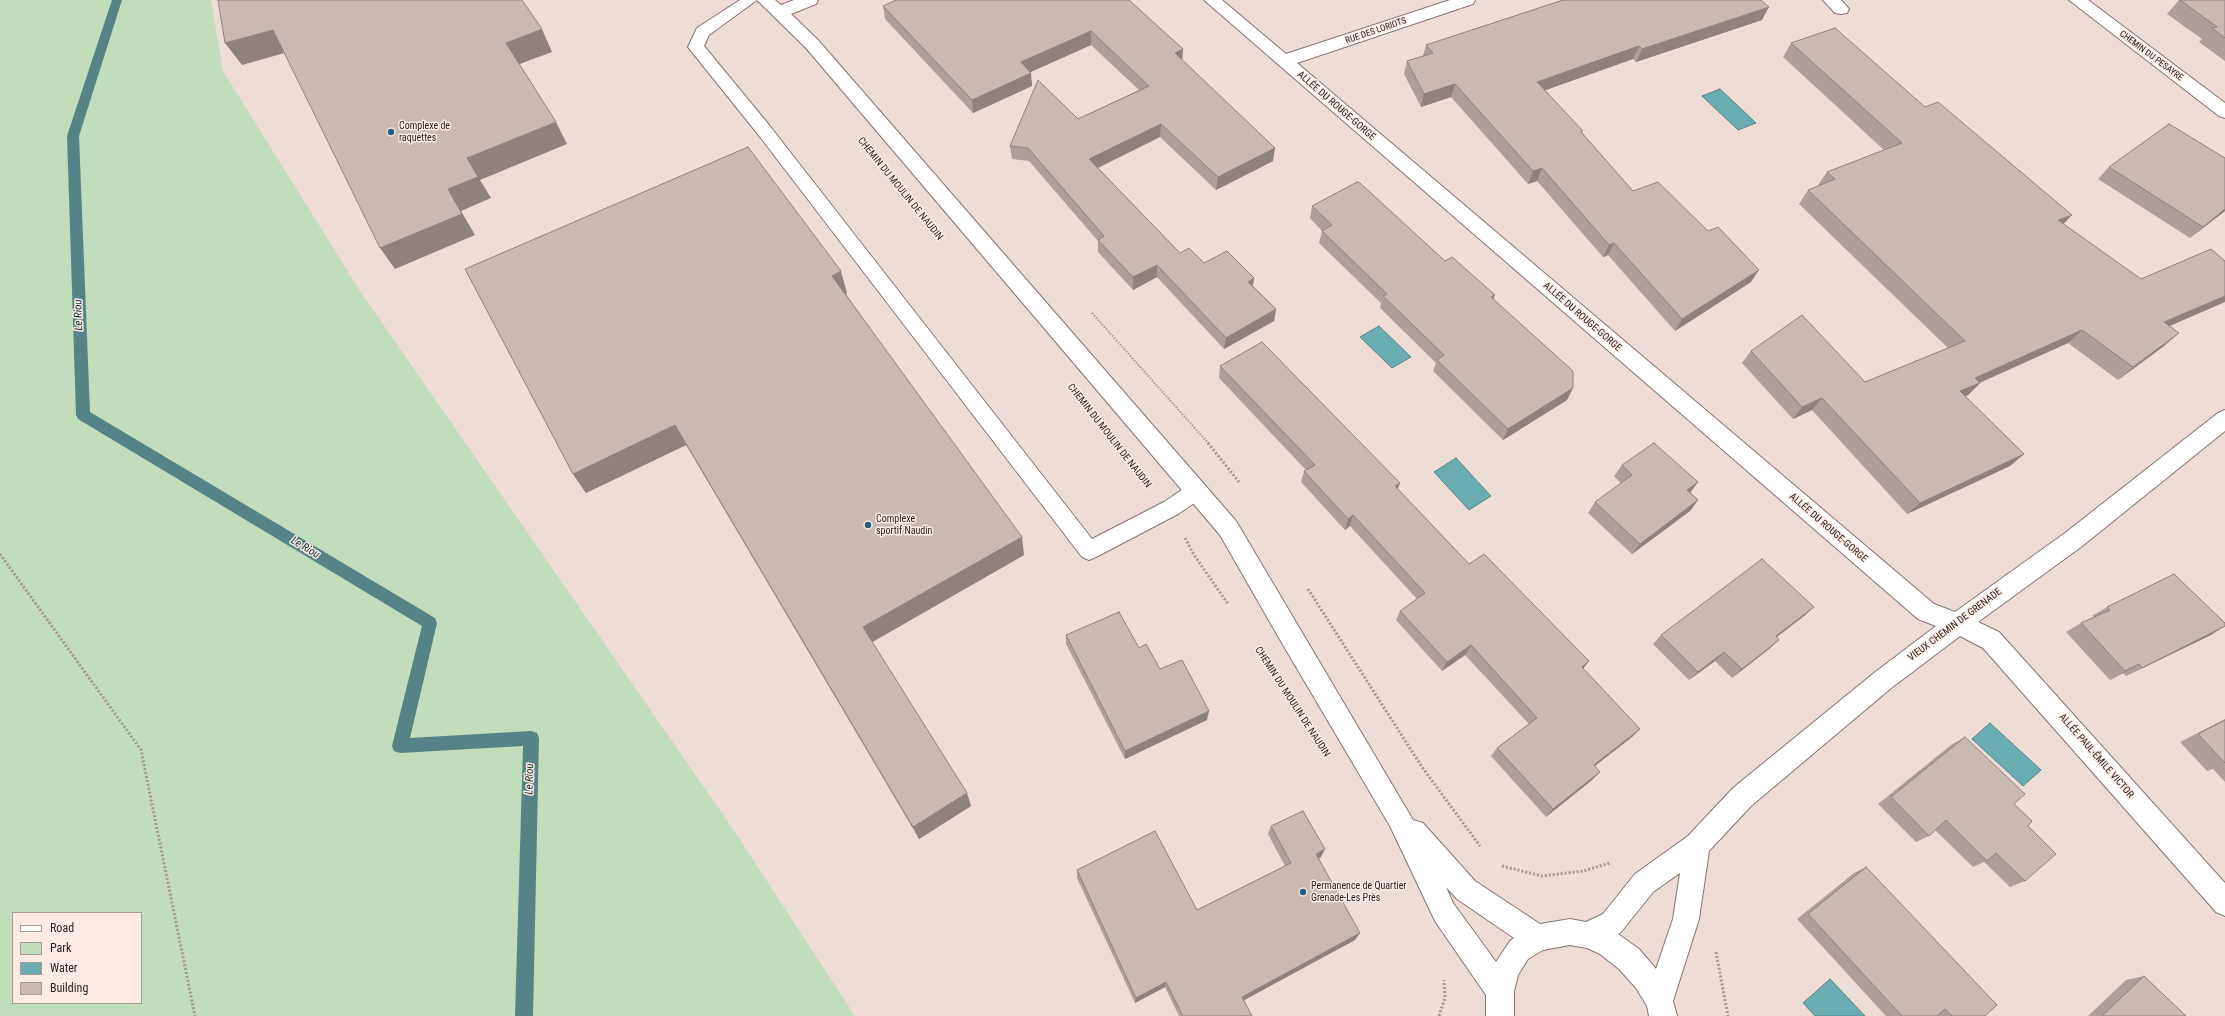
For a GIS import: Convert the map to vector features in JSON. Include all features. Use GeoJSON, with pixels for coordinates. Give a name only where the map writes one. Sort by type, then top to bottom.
{"type":"FeatureCollection","features":[{"type":"Feature","properties":{"kind":"street"},"geometry":{"type":"LineString","coordinates":[[772,6],[810,0]]}},
{"type":"Feature","properties":{"kind":"street","name":"ALLÉE DU ROUGE-GORGE"},"geometry":{"type":"LineString","coordinates":[[1212,0],[1926,612],[1958,623]]}},
{"type":"Feature","properties":{"kind":"street","name":"RUE DES LORIOTS"},"geometry":{"type":"LineString","coordinates":[[1285,61],[1467,0]]}},
{"type":"Feature","properties":{"kind":"street","name":"CHEMIN DU PESAYRE"},"geometry":{"type":"LineString","coordinates":[[2077,0],[2225,112]]}},
{"type":"Feature","properties":{"kind":"street"},"geometry":{"type":"LineString","coordinates":[[772,6],[812,44],[1228,528],[1287,631],[1399,817],[1444,912],[1498,1008]]}},
{"type":"Feature","properties":{"kind":"street","name":"VIEUX CHEMIN DE GRENADE"},"geometry":{"type":"LineString","coordinates":[[1587,935],[1612,923],[1644,883],[1697,845],[1742,797],[1882,681],[1958,623],[2073,540],[2225,419]]}},
{"type":"Feature","properties":{"kind":"street","name":"ALLÉE PAUL-ÉMILE VICTOR"},"geometry":{"type":"LineString","coordinates":[[1958,623],[1991,640],[2225,902]]}},
{"type":"Feature","properties":{"kind":"street"},"geometry":{"type":"LineString","coordinates":[[1399,817],[1466,890],[1537,938]]}},
{"type":"Feature","properties":{"kind":"street"},"geometry":{"type":"LineString","coordinates":[[1661,1009],[1686,919],[1697,845]]}},
{"type":"Feature","properties":{"kind":"street"},"geometry":{"type":"LineString","coordinates":[[1498,1008],[1506,969],[1519,950],[1537,938],[1552,934],[1570,932],[1587,935],[1609,944],[1629,959],[1646,978],[1661,1009]]}},
{"type":"Feature","properties":{"kind":"lane"},"geometry":{"type":"LineString","coordinates":[[750,0],[702,32],[696,47],[768,136],[1089,551],[1171,508],[1196,491]]}},
{"type":"Feature","properties":{"kind":"path"},"geometry":{"type":"LineString","coordinates":[[1171,508],[1194,555],[1232,610]]}},
{"type":"Feature","properties":{"kind":"path"},"geometry":{"type":"LineString","coordinates":[[0,554],[141,750],[195,1016]]}},
{"type":"Feature","properties":{"kind":"path"},"geometry":{"type":"LineString","coordinates":[[1494,864],[1542,876],[1583,871],[1613,862]]}},
{"type":"Feature","properties":{"kind":"path"},"geometry":{"type":"LineString","coordinates":[[1716,948],[1728,1016]]}},
{"type":"Feature","properties":{"kind":"green space"},"geometry":{"type":"Polygon","coordinates":[[[0,0],[211,0],[223,71],[360,291],[733,829],[855,1016],[0,1016],[0,0]]]}},
{"type":"Feature","properties":{"kind":"water"},"geometry":{"type":"Polygon","coordinates":[[[1720,89],[1756,123],[1738,130],[1702,96],[1720,89]]]}},
{"type":"Feature","properties":{"kind":"water"},"geometry":{"type":"Polygon","coordinates":[[[1379,326],[1411,357],[1392,368],[1360,337],[1379,326]]]}},
{"type":"Feature","properties":{"kind":"water"},"geometry":{"type":"Polygon","coordinates":[[[1456,458],[1491,496],[1469,510],[1434,472],[1456,458]]]}},
{"type":"Feature","properties":{"kind":"water"},"geometry":{"type":"Polygon","coordinates":[[[1990,723],[2041,770],[2023,786],[1972,739],[1990,723]]]}},
{"type":"Feature","properties":{"kind":"water"},"geometry":{"type":"Polygon","coordinates":[[[1830,979],[1865,1016],[1815,1016],[1803,1003],[1830,979]]]}},
{"type":"Feature","properties":{"kind":"building","name":"Complexe de raquettes"},"geometry":{"type":"Polygon","coordinates":[[[218,0],[522,0],[542,29],[506,43],[556,122],[467,158],[478,177],[448,189],[462,214],[380,248],[273,30],[225,43],[218,0]]]}},
{"type":"Feature","properties":{"kind":"building"},"geometry":{"type":"Polygon","coordinates":[[[896,0],[1129,0],[1183,49],[1175,53],[1275,148],[1218,177],[1161,124],[1089,159],[1180,253],[1189,248],[1204,263],[1227,251],[1254,278],[1248,282],[1276,309],[1226,338],[1157,265],[1133,277],[1098,240],[1104,236],[1028,148],[1010,146],[1038,80],[1078,119],[1149,86],[1091,31],[1021,62],[1031,73],[972,100],[883,6],[896,0]]]}},
{"type":"Feature","properties":{"kind":"building"},"geometry":{"type":"Polygon","coordinates":[[[1563,0],[1761,0],[1769,7],[1642,49],[1639,46],[1537,82],[1583,131],[1581,132],[1633,191],[1658,182],[1708,231],[1718,227],[1759,270],[1682,319],[1614,243],[1609,245],[1542,168],[1533,171],[1455,84],[1424,94],[1407,61],[1433,53],[1426,45],[1563,0]]]}},
{"type":"Feature","properties":{"kind":"building"},"geometry":{"type":"Polygon","coordinates":[[[2180,0],[2225,0],[2225,38],[2212,28],[2217,27],[2180,0]]]}},
{"type":"Feature","properties":{"kind":"building"},"geometry":{"type":"Polygon","coordinates":[[[1835,28],[1925,107],[1938,102],[2072,215],[2058,220],[2141,279],[2211,249],[2225,261],[2225,296],[2164,322],[2179,333],[2133,367],[2082,330],[1975,378],[1980,383],[1960,391],[2024,454],[1920,503],[1822,398],[1802,407],[1751,351],[1802,315],[1865,382],[1965,341],[1808,190],[1835,179],[1827,172],[1902,143],[1791,43],[1835,28]]]}},
{"type":"Feature","properties":{"kind":"building"},"geometry":{"type":"Polygon","coordinates":[[[2169,124],[2225,158],[2225,209],[2203,227],[2109,167],[2169,124]]]}},
{"type":"Feature","properties":{"kind":"building","name":"Complexe sportif Naudin"},"geometry":{"type":"Polygon","coordinates":[[[748,147],[841,271],[832,276],[1022,537],[863,627],[967,793],[913,827],[675,425],[573,474],[465,269],[748,147]]]}},
{"type":"Feature","properties":{"kind":"building"},"geometry":{"type":"Polygon","coordinates":[[[1357,182],[1360,183],[1445,261],[1452,257],[1495,295],[1491,297],[1573,371],[1573,388],[1508,429],[1437,360],[1444,355],[1383,296],[1387,294],[1322,231],[1332,225],[1312,206],[1357,182]]]}},
{"type":"Feature","properties":{"kind":"building"},"geometry":{"type":"Polygon","coordinates":[[[1262,342],[1400,483],[1395,486],[1469,564],[1484,554],[1589,661],[1582,667],[1640,729],[1594,765],[1600,772],[1553,809],[1497,748],[1537,718],[1471,645],[1447,662],[1400,611],[1425,593],[1353,515],[1348,519],[1304,471],[1315,465],[1220,366],[1262,342]]]}},
{"type":"Feature","properties":{"kind":"building"},"geometry":{"type":"Polygon","coordinates":[[[1654,443],[1698,482],[1687,490],[1698,500],[1640,544],[1595,502],[1632,475],[1622,465],[1654,443]]]}},
{"type":"Feature","properties":{"kind":"building"},"geometry":{"type":"Polygon","coordinates":[[[1762,559],[1814,607],[1776,636],[1779,640],[1742,669],[1724,652],[1698,672],[1661,635],[1762,559]]]}},
{"type":"Feature","properties":{"kind":"building"},"geometry":{"type":"Polygon","coordinates":[[[2174,574],[2225,623],[2225,626],[2142,668],[2139,664],[2125,671],[2081,623],[2110,610],[2107,607],[2174,574]]]}},
{"type":"Feature","properties":{"kind":"building"},"geometry":{"type":"Polygon","coordinates":[[[1119,612],[1139,648],[1146,644],[1160,669],[1182,660],[1209,711],[1125,751],[1066,635],[1119,612]]]}},
{"type":"Feature","properties":{"kind":"building"},"geometry":{"type":"Polygon","coordinates":[[[2225,720],[2225,763],[2198,734],[2225,720]]]}},
{"type":"Feature","properties":{"kind":"building"},"geometry":{"type":"Polygon","coordinates":[[[1965,737],[2025,794],[2014,804],[2032,821],[2028,826],[2056,854],[2025,881],[1996,853],[1987,861],[1946,820],[1929,836],[1891,797],[1965,737]]]}},
{"type":"Feature","properties":{"kind":"building"},"geometry":{"type":"Polygon","coordinates":[[[1303,811],[1325,849],[1316,854],[1360,933],[1242,997],[1252,1016],[1183,1016],[1166,982],[1136,998],[1077,870],[1155,831],[1197,910],[1291,863],[1271,826],[1303,811]]]}},
{"type":"Feature","properties":{"kind":"building"},"geometry":{"type":"Polygon","coordinates":[[[1866,867],[1997,1005],[1985,1016],[1952,1016],[1945,1009],[1937,1016],[1902,1016],[1808,914],[1866,867]]]}},
{"type":"Feature","properties":{"kind":"building"},"geometry":{"type":"Polygon","coordinates":[[[2144,976],[2186,1016],[2102,1016],[2144,976]]]}},
{"type":"Feature","properties":{"kind":"waterway","name":"Le Riou"},"geometry":{"type":"LineString","coordinates":[[117,0],[73,136],[83,415],[430,623],[400,746],[531,738],[524,1016]]}},
{"type":"Feature","properties":{"kind":"place","name":"Complexe de raquettes"},"geometry":{"type":"Point","coordinates":[391,132]}},
{"type":"Feature","properties":{"kind":"place","name":"Complexe sportif Naudin"},"geometry":{"type":"Point","coordinates":[868,525]}},
{"type":"Feature","properties":{"kind":"place","name":"Permanence de Quartier Grenade-Les Près"},"geometry":{"type":"Point","coordinates":[1303,892]}}]}
